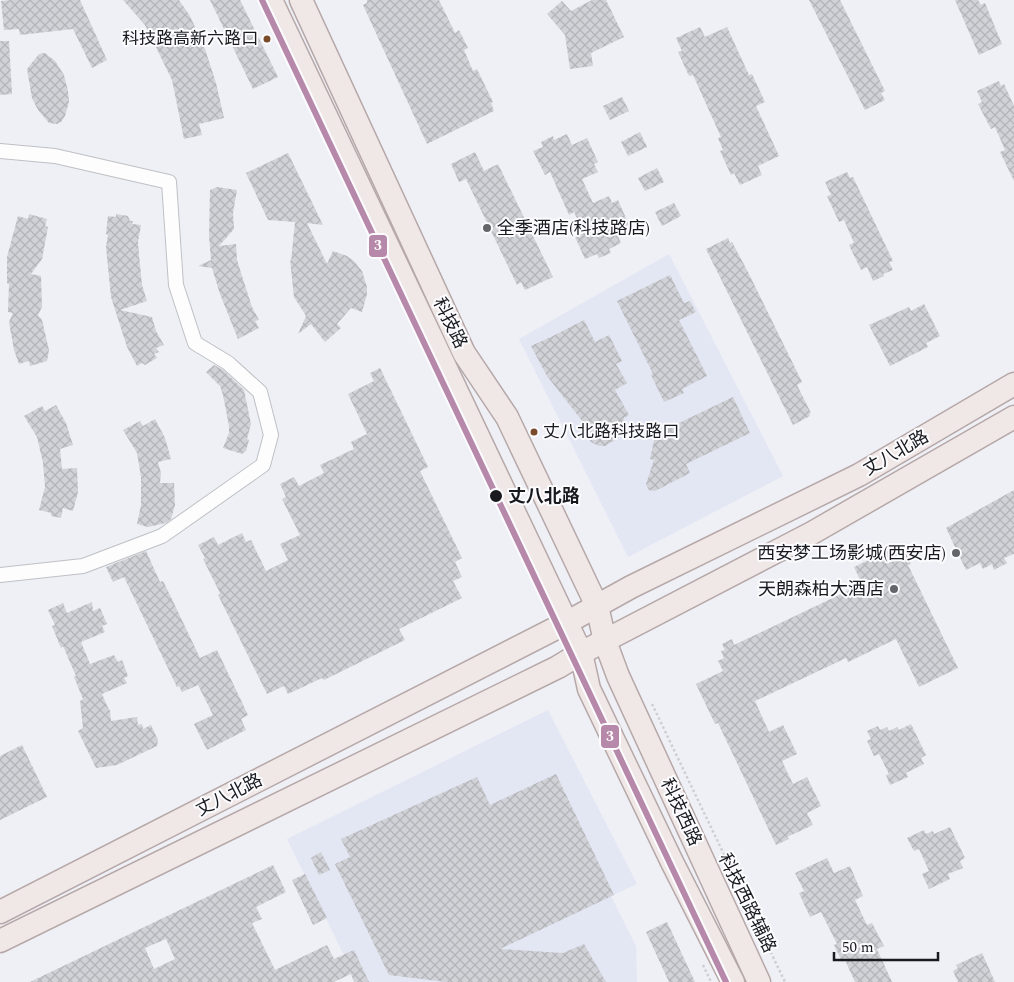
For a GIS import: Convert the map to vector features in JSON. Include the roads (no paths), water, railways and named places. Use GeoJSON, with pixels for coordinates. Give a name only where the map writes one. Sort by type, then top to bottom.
{"type":"FeatureCollection","features":[{"type":"Feature","properties":{"kind":"main road","name":"科技路"},"geometry":{"type":"LineString","coordinates":[[271,0],[566,624]]}},
{"type":"Feature","properties":{"kind":"main road","name":"科技路"},"geometry":{"type":"LineString","coordinates":[[301,0],[464,352],[507,417],[596,606],[605,642]]}},
{"type":"Feature","properties":{"kind":"main road","name":"丈八北路"},"geometry":{"type":"LineString","coordinates":[[0,912],[566,624],[631,587],[859,475],[1014,384]]}},
{"type":"Feature","properties":{"kind":"main road","name":"丈八北路"},"geometry":{"type":"LineString","coordinates":[[0,941],[543,675],[580,653],[605,642],[812,533],[1014,417]]}},
{"type":"Feature","properties":{"kind":"main road","name":"科技西路"},"geometry":{"type":"LineString","coordinates":[[566,624],[580,653],[589,688],[672,862],[733,982]]}},
{"type":"Feature","properties":{"kind":"main road","name":"科技西路"},"geometry":{"type":"LineString","coordinates":[[605,642],[618,676],[759,982]]}},
{"type":"Feature","properties":{"kind":"street"},"geometry":{"type":"LineString","coordinates":[[0,151],[55,156],[169,182],[176,284],[195,343],[228,363],[260,392],[271,435],[263,465],[162,536],[83,566],[0,575]]}},
{"type":"Feature","properties":{"kind":"place","name":"科技路高新六路口"},"geometry":{"type":"Point","coordinates":[267,39]}},
{"type":"Feature","properties":{"kind":"place","name":"全季酒店(科技路店)"},"geometry":{"type":"Point","coordinates":[487,228]}},
{"type":"Feature","properties":{"kind":"place","name":"丈八北路科技路口"},"geometry":{"type":"Point","coordinates":[534,432]}},
{"type":"Feature","properties":{"kind":"place","name":"丈八北路"},"geometry":{"type":"Point","coordinates":[496,496]}},
{"type":"Feature","properties":{"kind":"place","name":"西安梦工场影城(西安店)"},"geometry":{"type":"Point","coordinates":[956,553]}},
{"type":"Feature","properties":{"kind":"place","name":"天朗森柏大酒店"},"geometry":{"type":"Point","coordinates":[894,589]}}]}
